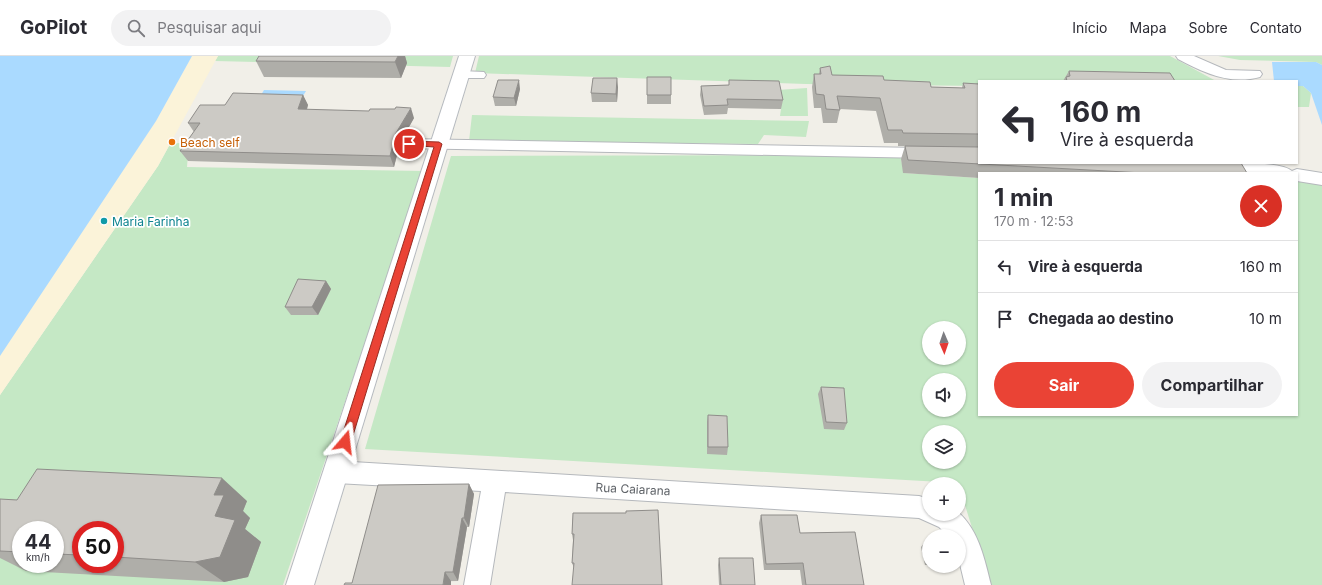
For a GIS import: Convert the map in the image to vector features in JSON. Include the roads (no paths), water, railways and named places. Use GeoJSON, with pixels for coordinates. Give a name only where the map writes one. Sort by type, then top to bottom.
{"type":"FeatureCollection","features":[{"type":"Feature","properties":{"kind":"main road"},"geometry":{"type":"LineString","coordinates":[[300,585],[439,144],[469,69]]}},
{"type":"Feature","properties":{"kind":"street"},"geometry":{"type":"LineString","coordinates":[[1183,56],[1222,74],[1241,76],[1256,74]]}},
{"type":"Feature","properties":{"kind":"street"},"geometry":{"type":"LineString","coordinates":[[409,144],[978,154]]}},
{"type":"Feature","properties":{"kind":"street"},"geometry":{"type":"LineString","coordinates":[[1223,164],[1239,165],[1279,172]]}},
{"type":"Feature","properties":{"kind":"street"},"geometry":{"type":"LineString","coordinates":[[1298,175],[1322,179]]}},
{"type":"Feature","properties":{"kind":"street","name":"Rua Caiarana"},"geometry":{"type":"LineString","coordinates":[[336,472],[495,480],[922,509]]}},
{"type":"Feature","properties":{"kind":"street"},"geometry":{"type":"LineString","coordinates":[[477,585],[495,480]]}},
{"type":"Feature","properties":{"kind":"street"},"geometry":{"type":"LineString","coordinates":[[947,521],[965,542],[978,585]]}},
{"type":"Feature","properties":{"kind":"water"},"geometry":{"type":"Polygon","coordinates":[[[0,56],[192,56],[156,121],[0,356],[0,56]]]}},
{"type":"Feature","properties":{"kind":"water"},"geometry":{"type":"Polygon","coordinates":[[[1272,62],[1316,62],[1322,65],[1322,125],[1311,93],[1303,86],[1298,86],[1298,80],[1274,80],[1272,62]]]}},
{"type":"Feature","properties":{"kind":"water"},"geometry":{"type":"Polygon","coordinates":[[[264,90],[306,91],[303,96],[261,95],[264,90]]]}},
{"type":"Feature","properties":{"kind":"place","name":"Beach self"},"geometry":{"type":"Point","coordinates":[172,142]}},
{"type":"Feature","properties":{"kind":"place","name":"Maria Farinha"},"geometry":{"type":"Point","coordinates":[104,221]}}]}
